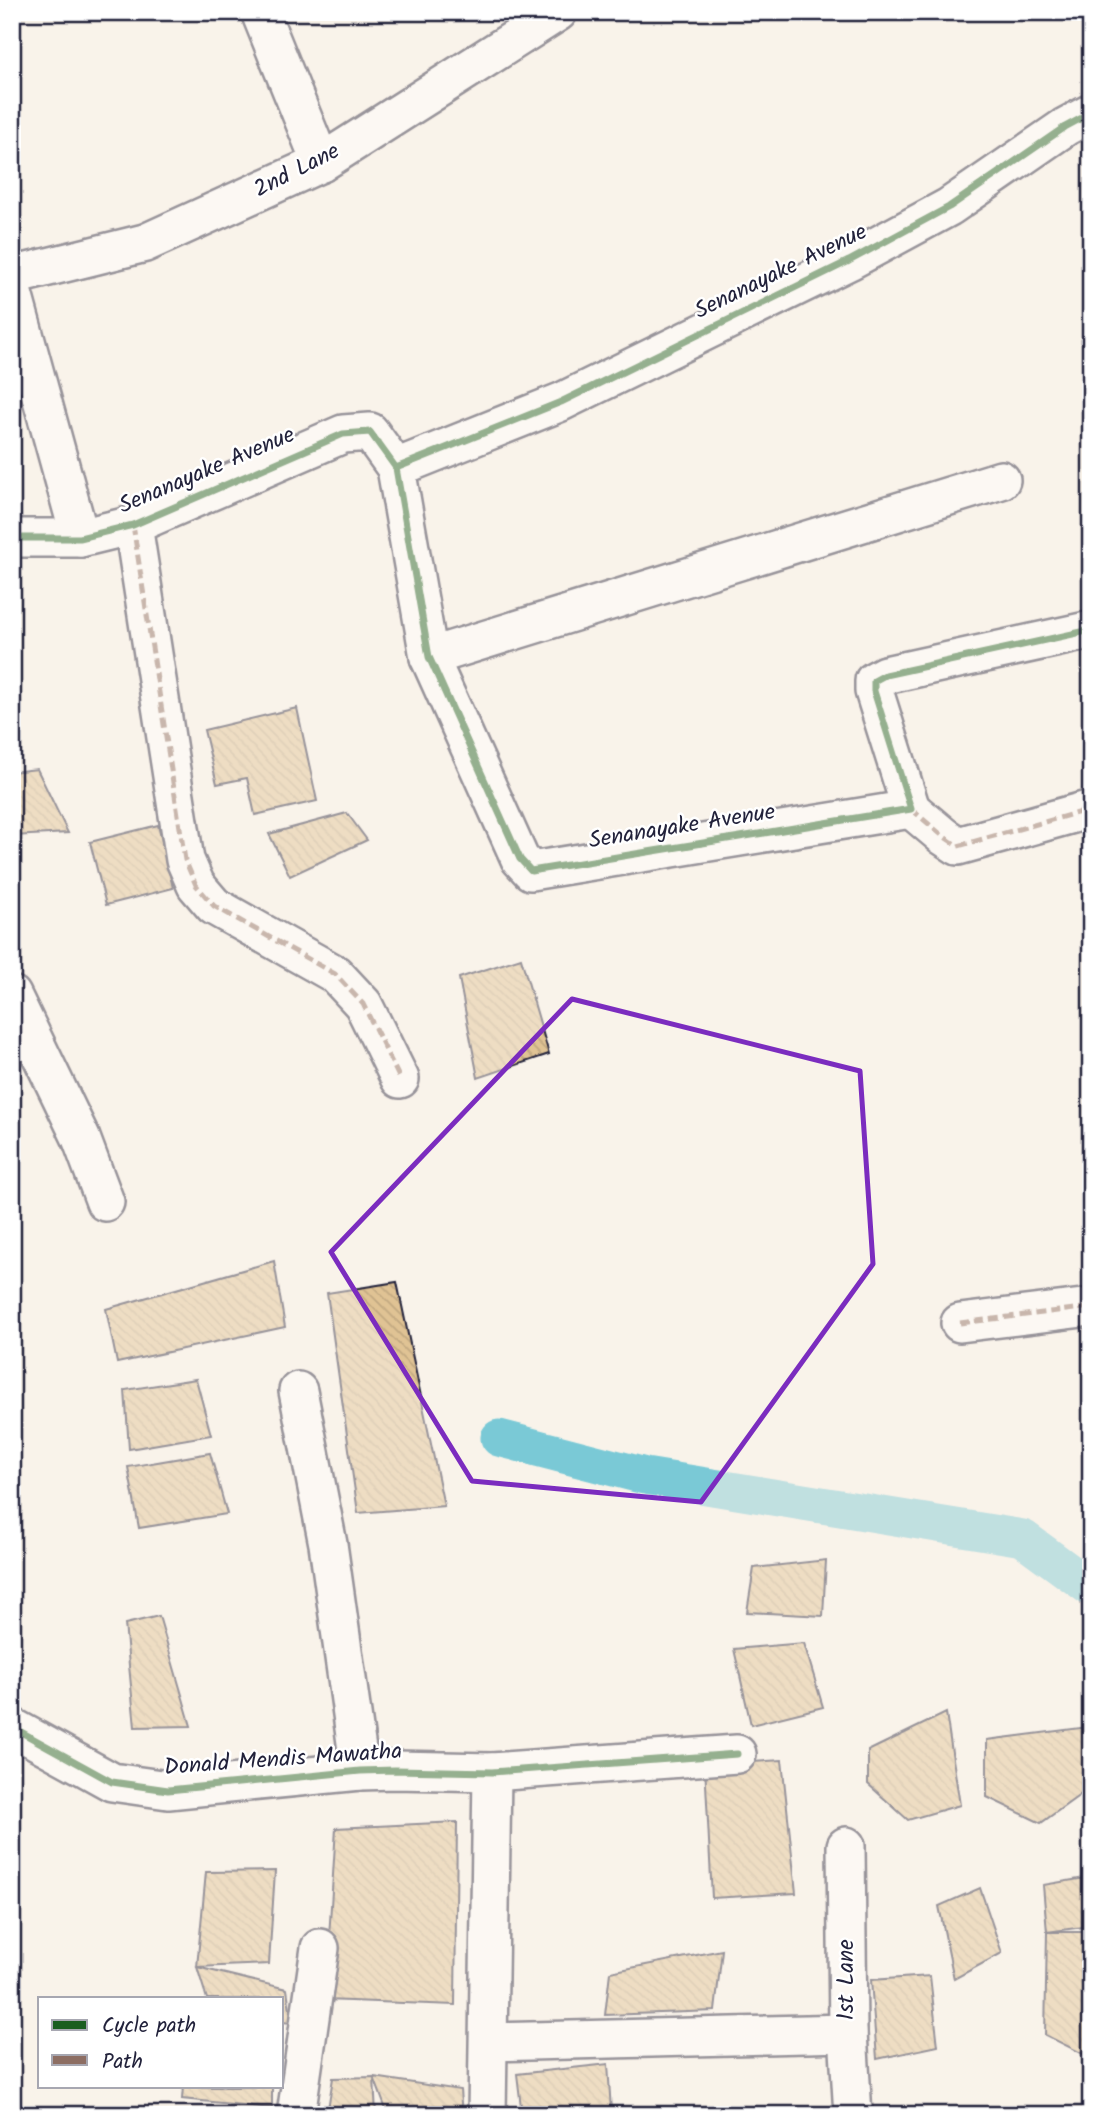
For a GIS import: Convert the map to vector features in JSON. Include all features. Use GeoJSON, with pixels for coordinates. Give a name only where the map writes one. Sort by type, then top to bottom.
{"type":"FeatureCollection","features":[{"type":"Feature","properties":{"kind":"street"},"geometry":{"type":"LineString","coordinates":[[260,12],[321,163]]}},
{"type":"Feature","properties":{"kind":"street","name":"2nd Lane"},"geometry":{"type":"LineString","coordinates":[[12,275],[145,243],[321,163],[558,12]]}},
{"type":"Feature","properties":{"kind":"street","name":"Senanayake Avenue"},"geometry":{"type":"LineString","coordinates":[[396,468],[561,402],[849,261],[949,207],[1065,127],[1091,113]]}},
{"type":"Feature","properties":{"kind":"street"},"geometry":{"type":"LineString","coordinates":[[14,309],[80,538]]}},
{"type":"Feature","properties":{"kind":"street","name":"Senanayake Avenue"},"geometry":{"type":"LineString","coordinates":[[12,538],[80,538],[133,525],[344,434],[370,432],[396,468],[429,657],[520,859],[531,871],[911,808]]}},
{"type":"Feature","properties":{"kind":"street"},"geometry":{"type":"LineString","coordinates":[[429,657],[1002,480]]}},
{"type":"Feature","properties":{"kind":"street"},"geometry":{"type":"LineString","coordinates":[[133,525],[185,860],[196,885],[214,906],[335,974],[363,1004],[400,1079]]}},
{"type":"Feature","properties":{"kind":"street"},"geometry":{"type":"LineString","coordinates":[[1091,629],[884,675],[874,681],[874,691],[911,808],[943,836],[958,845],[1091,809]]}},
{"type":"Feature","properties":{"kind":"street"},"geometry":{"type":"LineString","coordinates":[[12,995],[81,1138],[105,1202]]}},
{"type":"Feature","properties":{"kind":"street"},"geometry":{"type":"LineString","coordinates":[[960,1323],[1091,1307]]}},
{"type":"Feature","properties":{"kind":"street"},"geometry":{"type":"LineString","coordinates":[[298,1391],[328,1544],[360,1771]]}},
{"type":"Feature","properties":{"kind":"street","name":"Donald Mendis Mawatha"},"geometry":{"type":"LineString","coordinates":[[12,1727],[112,1782],[168,1790],[360,1771],[492,1772],[737,1754]]}},
{"type":"Feature","properties":{"kind":"street"},"geometry":{"type":"LineString","coordinates":[[487,2115],[492,1772]]}},
{"type":"Feature","properties":{"kind":"street","name":"1st Lane"},"geometry":{"type":"LineString","coordinates":[[846,1846],[848,2033],[853,2115]]}},
{"type":"Feature","properties":{"kind":"street"},"geometry":{"type":"LineString","coordinates":[[296,2115],[320,1948]]}},
{"type":"Feature","properties":{"kind":"street"},"geometry":{"type":"LineString","coordinates":[[489,2042],[848,2033]]}},
{"type":"Feature","properties":{"kind":"highlighted area"},"geometry":{"type":"Polygon","coordinates":[[[572,999],[860,1071],[873,1264],[701,1502],[472,1481],[331,1252],[572,999]]]}},
{"type":"Feature","properties":{"kind":"building"},"geometry":{"type":"Polygon","coordinates":[[[297,708],[317,801],[255,815],[247,778],[217,784],[204,730],[297,708]]]}},
{"type":"Feature","properties":{"kind":"building"},"geometry":{"type":"Polygon","coordinates":[[[37,769],[68,833],[12,836],[12,772],[37,769]]]}},
{"type":"Feature","properties":{"kind":"building"},"geometry":{"type":"Polygon","coordinates":[[[347,813],[367,840],[290,876],[269,834],[347,813]]]}},
{"type":"Feature","properties":{"kind":"building"},"geometry":{"type":"Polygon","coordinates":[[[158,825],[173,888],[106,905],[90,842],[158,825]]]}},
{"type":"Feature","properties":{"kind":"building"},"geometry":{"type":"Polygon","coordinates":[[[521,958],[549,1054],[478,1078],[459,978],[521,958]]]}},
{"type":"Feature","properties":{"kind":"building"},"geometry":{"type":"Polygon","coordinates":[[[274,1261],[285,1327],[117,1363],[106,1309],[274,1261]]]}},
{"type":"Feature","properties":{"kind":"building"},"geometry":{"type":"Polygon","coordinates":[[[397,1282],[444,1506],[358,1513],[327,1293],[397,1282]]]}},
{"type":"Feature","properties":{"kind":"building"},"geometry":{"type":"Polygon","coordinates":[[[196,1379],[211,1435],[129,1449],[125,1390],[196,1379]]]}},
{"type":"Feature","properties":{"kind":"building"},"geometry":{"type":"Polygon","coordinates":[[[210,1453],[227,1514],[139,1528],[128,1467],[210,1453]]]}},
{"type":"Feature","properties":{"kind":"building"},"geometry":{"type":"Polygon","coordinates":[[[826,1560],[823,1616],[747,1612],[754,1568],[826,1560]]]}},
{"type":"Feature","properties":{"kind":"building"},"geometry":{"type":"Polygon","coordinates":[[[159,1616],[191,1726],[135,1727],[125,1624],[159,1616]]]}},
{"type":"Feature","properties":{"kind":"building"},"geometry":{"type":"Polygon","coordinates":[[[804,1643],[823,1707],[751,1725],[734,1649],[804,1643]]]}},
{"type":"Feature","properties":{"kind":"building"},"geometry":{"type":"Polygon","coordinates":[[[946,1713],[960,1805],[908,1820],[868,1784],[868,1751],[946,1713]]]}},
{"type":"Feature","properties":{"kind":"building"},"geometry":{"type":"Polygon","coordinates":[[[1088,1727],[1091,1740],[1091,1787],[1041,1823],[987,1797],[987,1740],[1088,1727]]]}},
{"type":"Feature","properties":{"kind":"building"},"geometry":{"type":"Polygon","coordinates":[[[782,1760],[796,1893],[712,1898],[705,1765],[782,1760]]]}},
{"type":"Feature","properties":{"kind":"building"},"geometry":{"type":"Polygon","coordinates":[[[457,1822],[455,2005],[325,2000],[336,1828],[457,1822]]]}},
{"type":"Feature","properties":{"kind":"building"},"geometry":{"type":"Polygon","coordinates":[[[275,1871],[269,1964],[197,1967],[206,1872],[275,1871]]]}},
{"type":"Feature","properties":{"kind":"building"},"geometry":{"type":"Polygon","coordinates":[[[1091,1877],[1091,1926],[1047,1932],[1043,1885],[1091,1877]]]}},
{"type":"Feature","properties":{"kind":"building"},"geometry":{"type":"Polygon","coordinates":[[[980,1888],[1002,1953],[954,1979],[939,1906],[980,1888]]]}},
{"type":"Feature","properties":{"kind":"building"},"geometry":{"type":"Polygon","coordinates":[[[1047,1932],[1091,1932],[1085,1996],[1091,1998],[1091,2058],[1045,2035],[1047,1932]]]}},
{"type":"Feature","properties":{"kind":"building"},"geometry":{"type":"Polygon","coordinates":[[[722,1950],[715,2011],[605,2015],[610,1972],[722,1950]]]}},
{"type":"Feature","properties":{"kind":"building"},"geometry":{"type":"Polygon","coordinates":[[[197,1967],[287,1989],[292,2023],[284,2022],[284,1997],[206,1997],[197,1967]]]}},
{"type":"Feature","properties":{"kind":"building"},"geometry":{"type":"Polygon","coordinates":[[[930,1976],[938,2046],[877,2059],[871,1980],[930,1976]]]}},
{"type":"Feature","properties":{"kind":"building"},"geometry":{"type":"Polygon","coordinates":[[[608,2064],[611,2111],[597,2115],[522,2115],[517,2074],[608,2064]]]}},
{"type":"Feature","properties":{"kind":"building"},"geometry":{"type":"Polygon","coordinates":[[[374,2077],[376,2115],[327,2115],[333,2078],[374,2077]]]}},
{"type":"Feature","properties":{"kind":"building"},"geometry":{"type":"Polygon","coordinates":[[[374,2077],[460,2090],[462,2115],[388,2115],[374,2077]]]}},
{"type":"Feature","properties":{"kind":"building"},"geometry":{"type":"Polygon","coordinates":[[[183,2088],[272,2088],[272,2108],[182,2099],[183,2088]]]}},
{"type":"Feature","properties":{"kind":"waterway"},"geometry":{"type":"LineString","coordinates":[[499,1438],[645,1476],[1023,1538],[1091,1588]]}},
{"type":"Feature","properties":{"kind":"marked path"},"geometry":{"type":"LineString","coordinates":[[133,525],[185,860],[196,885],[214,906],[335,974],[363,1004],[400,1079]]}},
{"type":"Feature","properties":{"kind":"marked path"},"geometry":{"type":"LineString","coordinates":[[911,809],[958,846],[1091,809]]}},
{"type":"Feature","properties":{"kind":"marked path"},"geometry":{"type":"LineString","coordinates":[[960,1323],[1091,1307]]}},
{"type":"Feature","properties":{"kind":"cycle path"},"geometry":{"type":"LineString","coordinates":[[12,538],[80,538],[133,525],[343,434],[370,432],[396,468],[561,402],[849,261],[949,207],[1065,127],[1091,113]]}},
{"type":"Feature","properties":{"kind":"cycle path"},"geometry":{"type":"LineString","coordinates":[[396,468],[429,657],[520,859],[531,871],[911,809],[874,691],[874,681],[885,675],[1091,630]]}},
{"type":"Feature","properties":{"kind":"cycle path"},"geometry":{"type":"LineString","coordinates":[[12,1727],[112,1782],[168,1790],[360,1771],[492,1772],[737,1754]]}}]}
